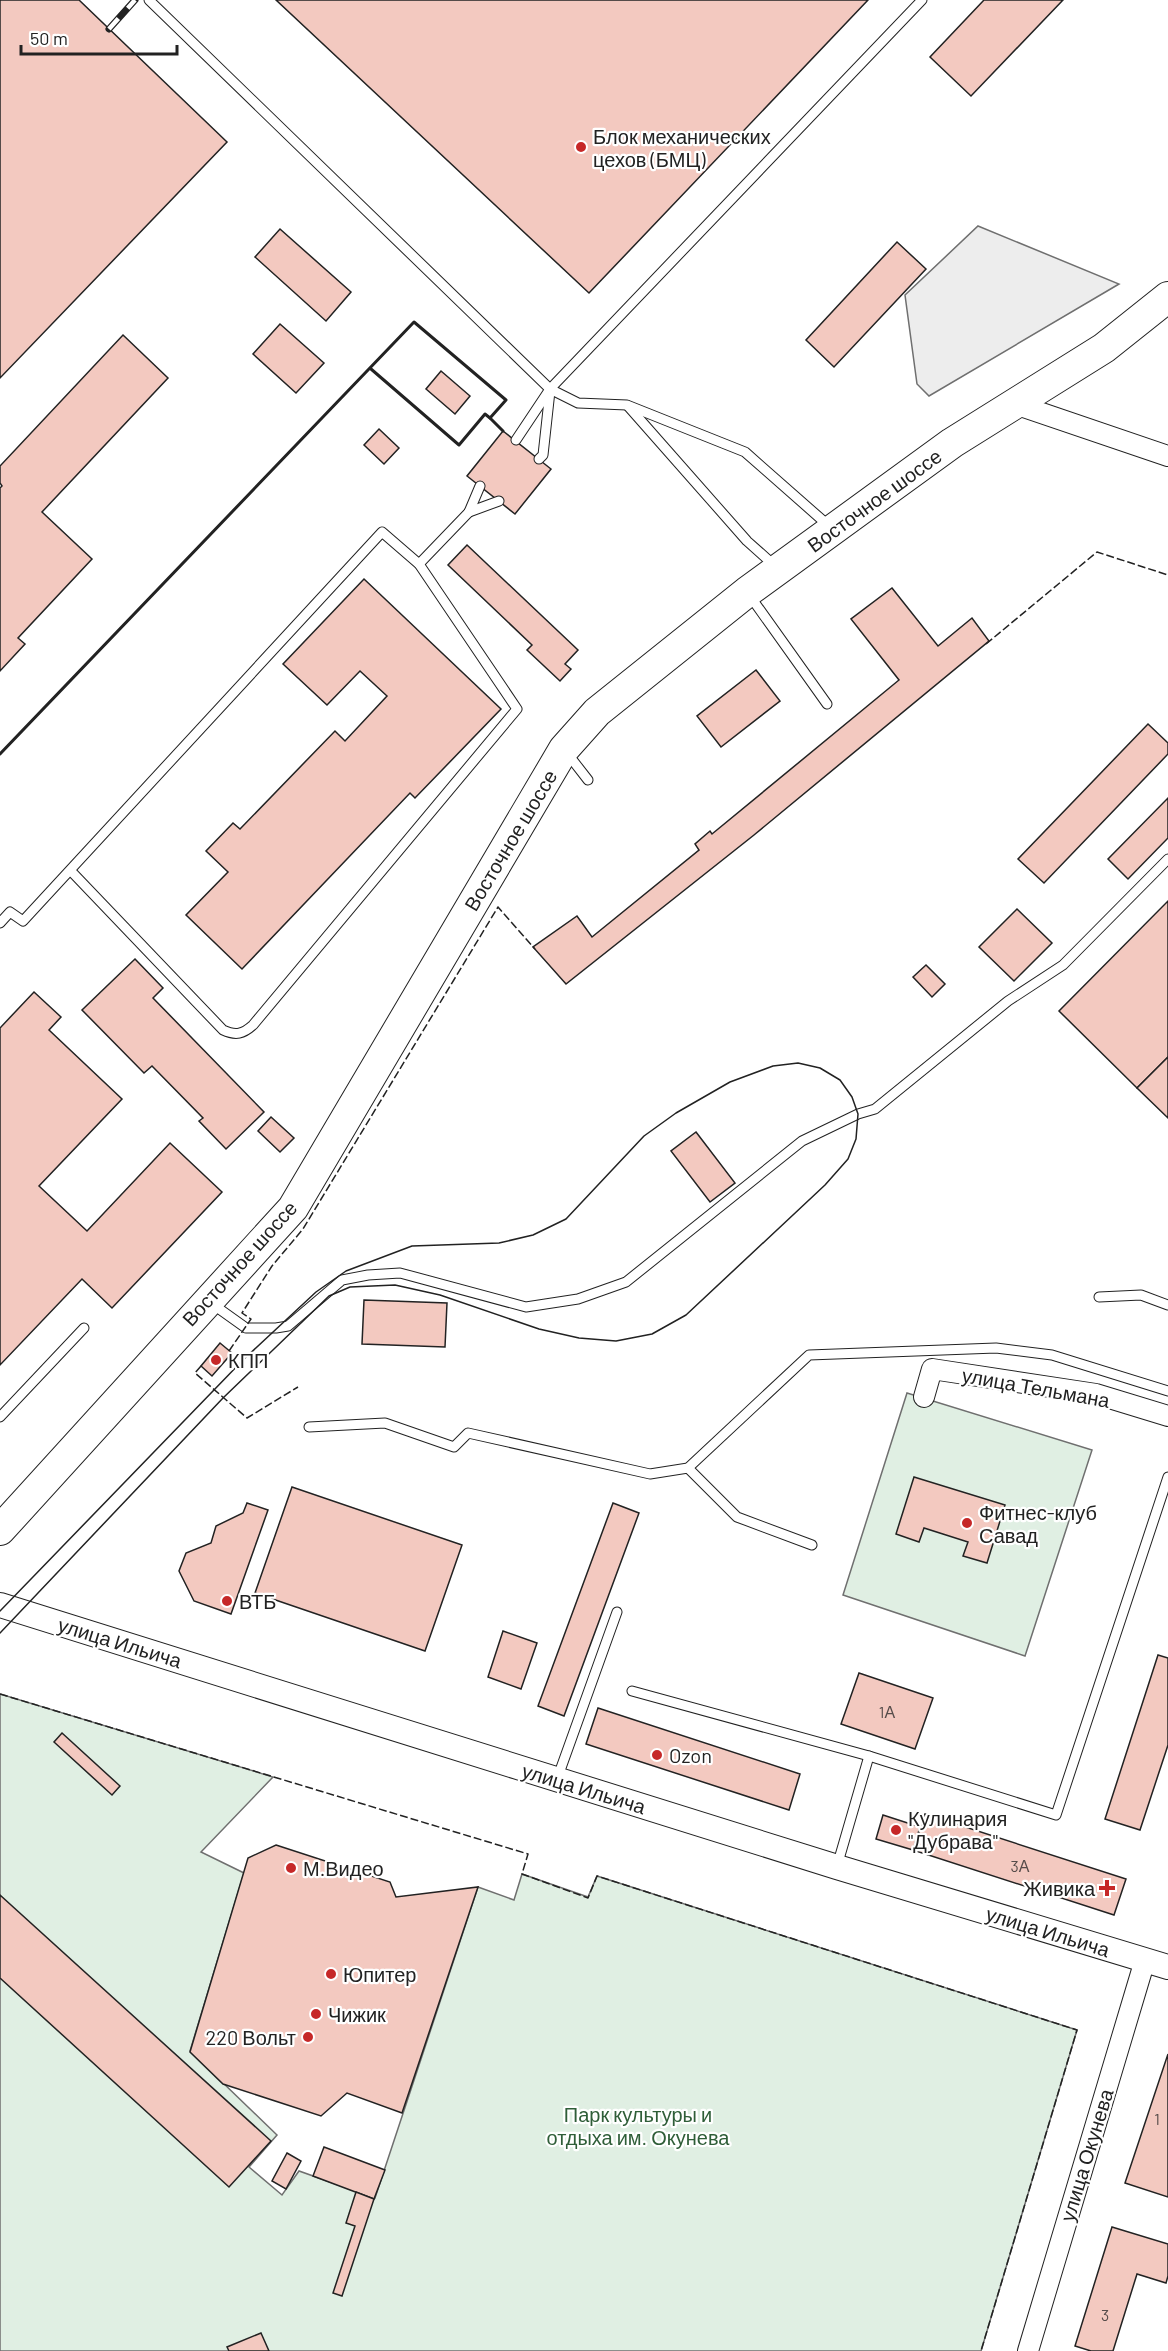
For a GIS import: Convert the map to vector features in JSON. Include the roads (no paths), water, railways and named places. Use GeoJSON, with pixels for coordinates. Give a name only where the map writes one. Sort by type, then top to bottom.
{"type":"FeatureCollection","features":[{"type":"Feature","properties":{"kind":"main road","name":"Восточное шоссе"},"geometry":{"type":"LineString","coordinates":[[0,1530],[292,1208],[564,749],[597,712],[747,592],[952,443],[1104,348],[1168,297]]}},
{"type":"Feature","properties":{"kind":"street"},"geometry":{"type":"LineString","coordinates":[[1015,404],[1168,456]]}},
{"type":"Feature","properties":{"kind":"street","name":"улица Тельмана"},"geometry":{"type":"LineString","coordinates":[[924,1397],[932,1369],[1096,1394],[1168,1416]]}},
{"type":"Feature","properties":{"kind":"street","name":"улица Ильича"},"geometry":{"type":"LineString","coordinates":[[0,1605],[837,1867],[1157,1964]]}},
{"type":"Feature","properties":{"kind":"street","name":"улица Окунева"},"geometry":{"type":"LineString","coordinates":[[1028,2351],[1157,1964]]}},
{"type":"Feature","properties":{"kind":"lane"},"geometry":{"type":"LineString","coordinates":[[149,0],[550,389],[578,403],[627,405],[745,452],[833,530]]}},
{"type":"Feature","properties":{"kind":"lane"},"geometry":{"type":"LineString","coordinates":[[516,440],[550,389],[922,0]]}},
{"type":"Feature","properties":{"kind":"lane"},"geometry":{"type":"LineString","coordinates":[[539,459],[543,455],[550,389]]}},
{"type":"Feature","properties":{"kind":"lane"},"geometry":{"type":"LineString","coordinates":[[627,405],[747,541],[779,569]]}},
{"type":"Feature","properties":{"kind":"lane"},"geometry":{"type":"LineString","coordinates":[[418,564],[469,513],[480,486]]}},
{"type":"Feature","properties":{"kind":"lane"},"geometry":{"type":"LineString","coordinates":[[469,513],[499,501]]}},
{"type":"Feature","properties":{"kind":"lane"},"geometry":{"type":"LineString","coordinates":[[0,923],[10,912],[23,921],[70,870],[382,532],[418,564],[517,709],[253,1025],[237,1035],[223,1030],[70,870]]}},
{"type":"Feature","properties":{"kind":"lane"},"geometry":{"type":"LineString","coordinates":[[747,592],[826,704]]}},
{"type":"Feature","properties":{"kind":"lane"},"geometry":{"type":"LineString","coordinates":[[564,749],[588,780]]}},
{"type":"Feature","properties":{"kind":"lane"},"geometry":{"type":"LineString","coordinates":[[207,1300],[246,1328],[264,1329],[288,1326],[342,1280],[368,1275],[400,1273],[526,1307],[578,1299],[626,1282],[802,1142],[858,1114],[875,1109],[1008,1001],[1063,965],[1168,859]]}},
{"type":"Feature","properties":{"kind":"lane"},"geometry":{"type":"LineString","coordinates":[[1099,1297],[1141,1295],[1168,1305]]}},
{"type":"Feature","properties":{"kind":"lane"},"geometry":{"type":"LineString","coordinates":[[0,1417],[84,1328]]}},
{"type":"Feature","properties":{"kind":"lane"},"geometry":{"type":"LineString","coordinates":[[309,1427],[385,1423],[454,1447],[468,1433],[650,1474],[688,1468],[809,1355],[996,1348],[1052,1355],[1168,1392]]}},
{"type":"Feature","properties":{"kind":"lane"},"geometry":{"type":"LineString","coordinates":[[688,1468],[736,1517],[812,1545]]}},
{"type":"Feature","properties":{"kind":"lane"},"geometry":{"type":"LineString","coordinates":[[632,1691],[869,1756],[1056,1815],[1168,1477]]}},
{"type":"Feature","properties":{"kind":"lane"},"geometry":{"type":"LineString","coordinates":[[557,1779],[617,1612]]}},
{"type":"Feature","properties":{"kind":"lane"},"geometry":{"type":"LineString","coordinates":[[837,1867],[869,1756]]}},
{"type":"Feature","properties":{"kind":"tram line"},"geometry":{"type":"LineString","coordinates":[[0,1611],[243,1360],[316,1292],[346,1271],[412,1246],[499,1243],[533,1235],[566,1219],[644,1136],[676,1113],[730,1082],[773,1066],[798,1063],[820,1068],[840,1080],[852,1097],[858,1114],[856,1139],[848,1159],[825,1185],[686,1315],[652,1334],[616,1341],[579,1338],[539,1329],[440,1295],[395,1285],[350,1287],[329,1296],[223,1398],[0,1633]]}},
{"type":"Feature","properties":{"kind":"railway"},"geometry":{"type":"LineString","coordinates":[[109,29],[135,0]]}},
{"type":"Feature","properties":{"kind":"place","name":"Блок механических цехов (БМЦ)"},"geometry":{"type":"Point","coordinates":[581,147]}},
{"type":"Feature","properties":{"kind":"place","name":"КПП"},"geometry":{"type":"Point","coordinates":[216,1360]}},
{"type":"Feature","properties":{"kind":"place","name":"Фитнес-клуб Савад"},"geometry":{"type":"Point","coordinates":[967,1523]}},
{"type":"Feature","properties":{"kind":"place","name":"ВТБ"},"geometry":{"type":"Point","coordinates":[227,1601]}},
{"type":"Feature","properties":{"kind":"place","name":"Ozon"},"geometry":{"type":"Point","coordinates":[657,1755]}},
{"type":"Feature","properties":{"kind":"place","name":"Кулинария \"Дубрава\""},"geometry":{"type":"Point","coordinates":[896,1830]}},
{"type":"Feature","properties":{"kind":"place","name":"М.Видео"},"geometry":{"type":"Point","coordinates":[291,1868]}},
{"type":"Feature","properties":{"kind":"place","name":"Живика"},"geometry":{"type":"Point","coordinates":[1107,1888]}},
{"type":"Feature","properties":{"kind":"place","name":"Юпитер"},"geometry":{"type":"Point","coordinates":[331,1974]}},
{"type":"Feature","properties":{"kind":"place","name":"Чижик"},"geometry":{"type":"Point","coordinates":[316,2014]}},
{"type":"Feature","properties":{"kind":"place","name":"220 Вольт"},"geometry":{"type":"Point","coordinates":[308,2037]}},
{"type":"Feature","properties":{"kind":"park label","name":"Парк культуры и отдыха им. Окунева"},"geometry":{"type":"Point","coordinates":[638,2126]}}]}
